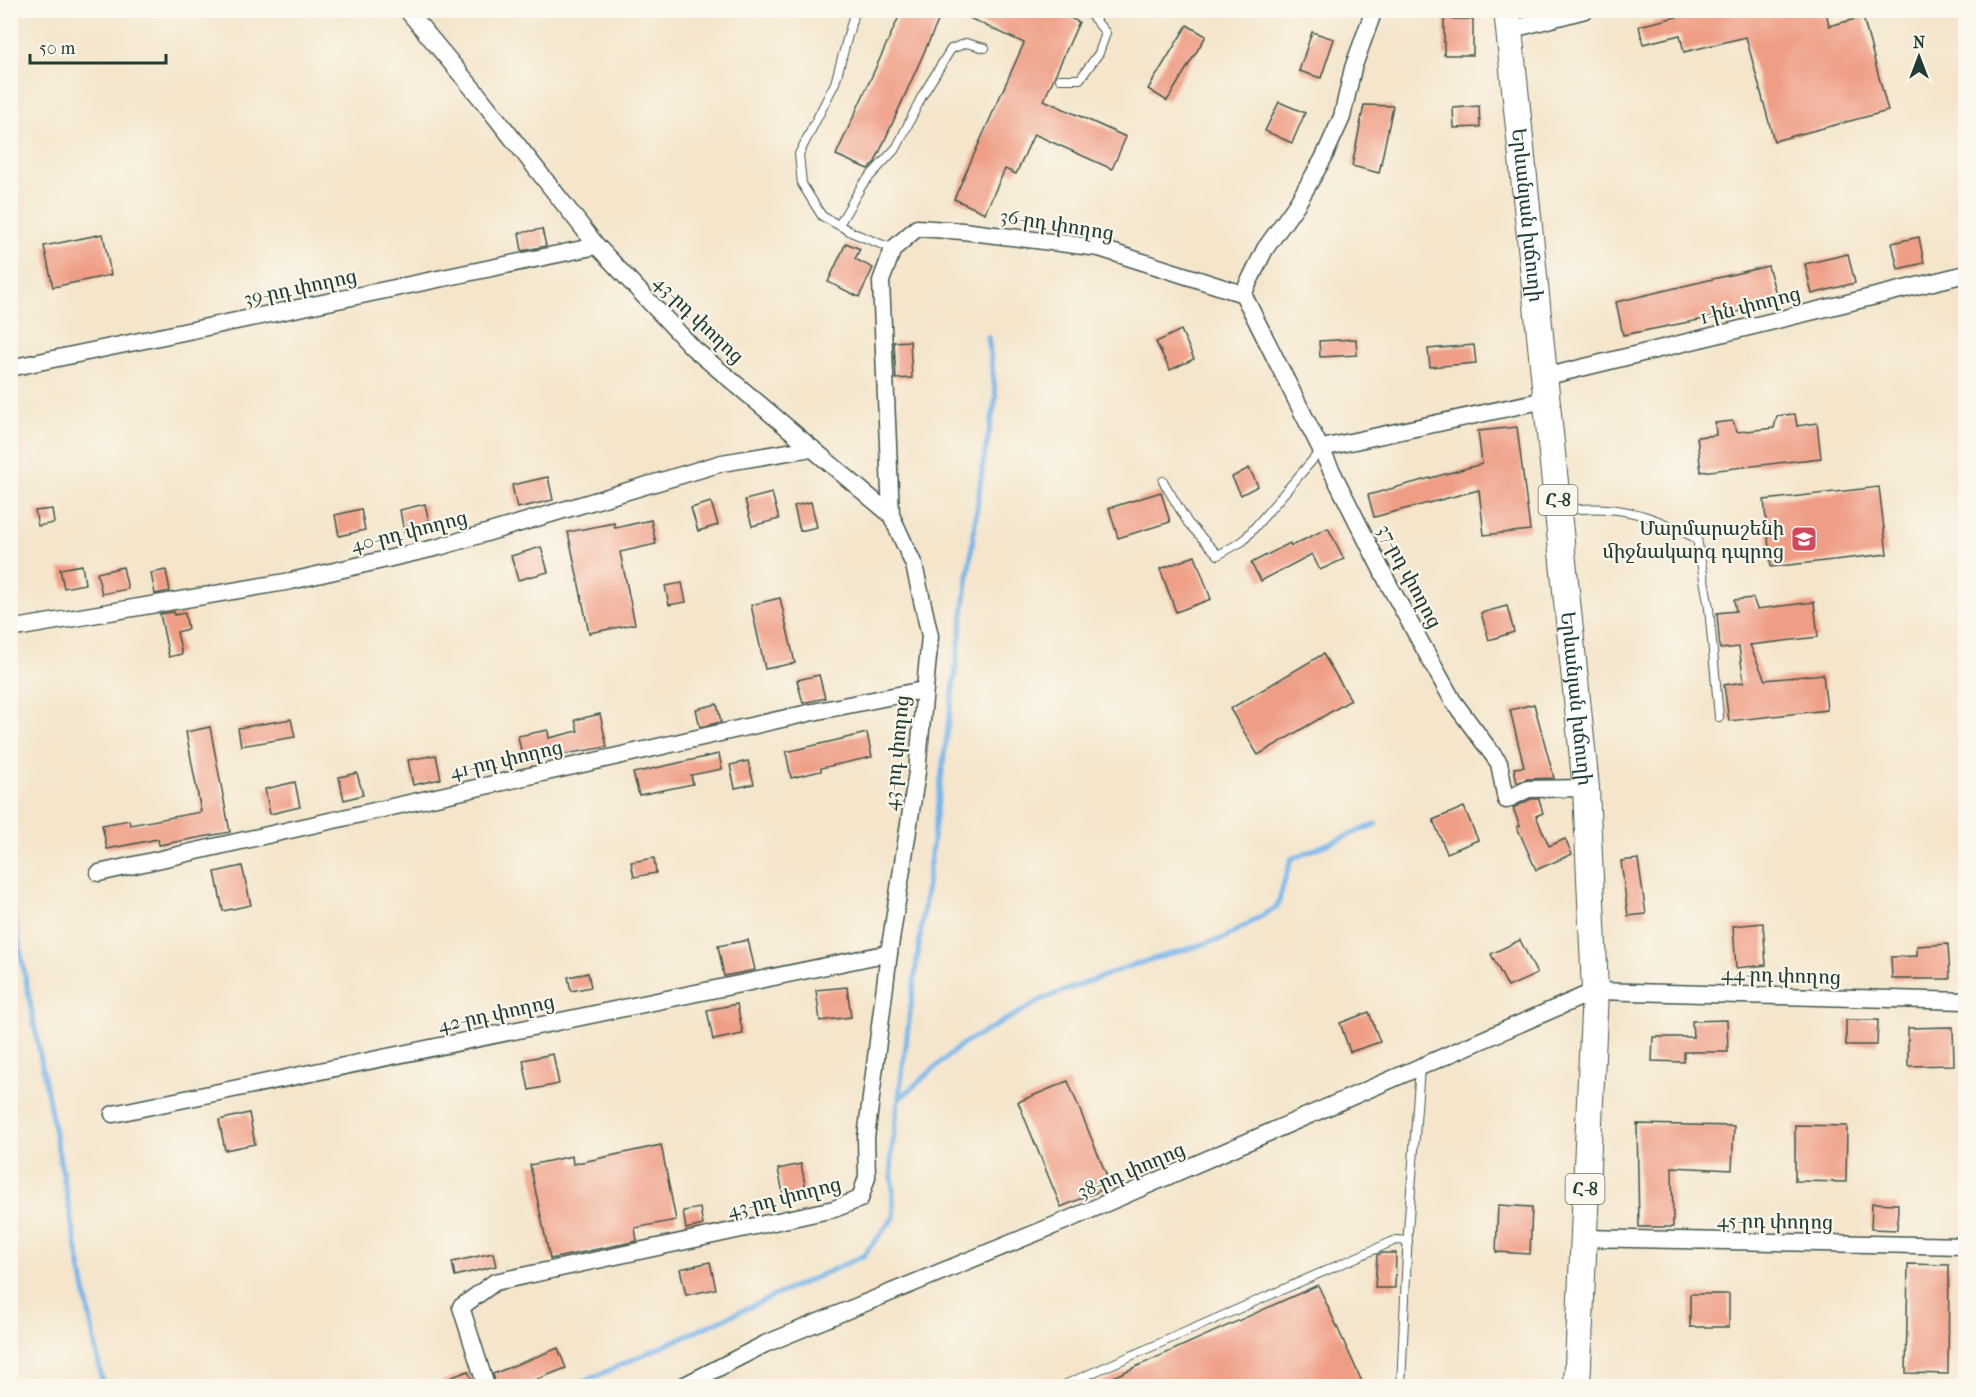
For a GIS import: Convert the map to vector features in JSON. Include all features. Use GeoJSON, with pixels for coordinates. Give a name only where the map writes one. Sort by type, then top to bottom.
{"type":"FeatureCollection","features":[{"type":"Feature","properties":{"kind":"main road","name":"Երևանյան խճուղի"},"geometry":{"type":"LineString","coordinates":[[1508,20],[1586,788],[1595,991],[1578,1386]]}},
{"type":"Feature","properties":{"kind":"street","name":"43-րդ փողոց"},"geometry":{"type":"LineString","coordinates":[[407,10],[479,96],[597,246],[693,348],[891,515],[914,565],[930,636],[923,690],[917,772],[889,953],[866,1138],[867,1177],[860,1199],[834,1209],[495,1282],[461,1307],[486,1386]]}},
{"type":"Feature","properties":{"kind":"street"},"geometry":{"type":"LineString","coordinates":[[1243,294],[1265,249],[1298,204],[1323,159],[1342,117],[1353,68],[1374,10]]}},
{"type":"Feature","properties":{"kind":"street"},"geometry":{"type":"LineString","coordinates":[[1508,20],[1585,10]]}},
{"type":"Feature","properties":{"kind":"street","name":"36-րդ փողոց"},"geometry":{"type":"LineString","coordinates":[[891,515],[880,281],[893,249],[917,228],[963,231],[1099,248],[1243,294]]}},
{"type":"Feature","properties":{"kind":"street","name":"39-րդ փողոց"},"geometry":{"type":"LineString","coordinates":[[10,369],[597,246]]}},
{"type":"Feature","properties":{"kind":"street","name":"1-ին փողոց"},"geometry":{"type":"LineString","coordinates":[[1322,448],[1965,274]]}},
{"type":"Feature","properties":{"kind":"street","name":"37-րդ փողոց"},"geometry":{"type":"LineString","coordinates":[[1243,294],[1388,584],[1453,701],[1499,763],[1506,800],[1528,789],[1586,788]]}},
{"type":"Feature","properties":{"kind":"street","name":"40-րդ փողոց"},"geometry":{"type":"LineString","coordinates":[[10,628],[291,581],[439,547],[722,463],[812,448]]}},
{"type":"Feature","properties":{"kind":"street","name":"41-րդ փողոց"},"geometry":{"type":"LineString","coordinates":[[99,873],[767,722],[923,690]]}},
{"type":"Feature","properties":{"kind":"street","name":"42-րդ փողոց"},"geometry":{"type":"LineString","coordinates":[[112,1114],[889,953]]}},
{"type":"Feature","properties":{"kind":"street","name":"44-րդ փողոց"},"geometry":{"type":"LineString","coordinates":[[1595,991],[1965,1001]]}},
{"type":"Feature","properties":{"kind":"street","name":"38-րդ փողոց"},"geometry":{"type":"LineString","coordinates":[[684,1386],[765,1344],[1065,1221],[1595,991]]}},
{"type":"Feature","properties":{"kind":"street","name":"45-րդ փողոց"},"geometry":{"type":"LineString","coordinates":[[1583,1238],[1965,1246]]}},
{"type":"Feature","properties":{"kind":"lane"},"geometry":{"type":"LineString","coordinates":[[855,10],[835,83],[799,154],[802,184],[822,216],[893,249]]}},
{"type":"Feature","properties":{"kind":"lane"},"geometry":{"type":"LineString","coordinates":[[1060,79],[1080,79],[1099,53],[1106,33],[1091,15],[1081,10]]}},
{"type":"Feature","properties":{"kind":"lane"},"geometry":{"type":"LineString","coordinates":[[840,225],[862,185],[897,147],[922,96],[951,49],[966,43],[985,48]]}},
{"type":"Feature","properties":{"kind":"lane"},"geometry":{"type":"LineString","coordinates":[[1163,481],[1188,523],[1218,555],[1243,541],[1322,448]]}},
{"type":"Feature","properties":{"kind":"lane"},"geometry":{"type":"LineString","coordinates":[[1559,512],[1589,506],[1621,510],[1663,520],[1697,539],[1709,608],[1719,717]]}},
{"type":"Feature","properties":{"kind":"lane"},"geometry":{"type":"LineString","coordinates":[[1401,1386],[1420,1067]]}},
{"type":"Feature","properties":{"kind":"lane"},"geometry":{"type":"LineString","coordinates":[[1062,1386],[1396,1239],[1408,1241]]}},
{"type":"Feature","properties":{"kind":"building"},"geometry":{"type":"Polygon","coordinates":[[[902,10],[943,10],[875,162],[868,169],[836,155],[902,10]]]}},
{"type":"Feature","properties":{"kind":"building"},"geometry":{"type":"Polygon","coordinates":[[[952,10],[1053,10],[1079,22],[1044,100],[1126,137],[1112,169],[1034,134],[1016,174],[1005,169],[985,213],[954,199],[1024,43],[952,10]]]}},
{"type":"Feature","properties":{"kind":"building"},"geometry":{"type":"Polygon","coordinates":[[[1705,10],[1826,10],[1829,26],[1863,17],[1888,111],[1774,141],[1746,37],[1684,52],[1680,35],[1643,44],[1639,26],[1705,10]]]}},
{"type":"Feature","properties":{"kind":"building"},"geometry":{"type":"Polygon","coordinates":[[[1444,19],[1473,19],[1473,55],[1444,55],[1444,19]]]}},
{"type":"Feature","properties":{"kind":"building"},"geometry":{"type":"Polygon","coordinates":[[[1187,25],[1206,36],[1167,101],[1148,89],[1187,25]]]}},
{"type":"Feature","properties":{"kind":"building"},"geometry":{"type":"Polygon","coordinates":[[[1312,32],[1334,39],[1321,78],[1299,71],[1312,32]]]}},
{"type":"Feature","properties":{"kind":"building"},"geometry":{"type":"Polygon","coordinates":[[[1279,102],[1305,113],[1292,143],[1265,131],[1279,102]]]}},
{"type":"Feature","properties":{"kind":"building"},"geometry":{"type":"Polygon","coordinates":[[[1364,105],[1393,106],[1379,173],[1352,166],[1364,105]]]}},
{"type":"Feature","properties":{"kind":"building"},"geometry":{"type":"Polygon","coordinates":[[[1479,106],[1480,127],[1454,128],[1453,108],[1479,106]]]}},
{"type":"Feature","properties":{"kind":"building"},"geometry":{"type":"Polygon","coordinates":[[[542,229],[546,246],[522,251],[519,233],[542,229]]]}},
{"type":"Feature","properties":{"kind":"building"},"geometry":{"type":"Polygon","coordinates":[[[103,234],[111,275],[53,287],[44,246],[103,234]]]}},
{"type":"Feature","properties":{"kind":"building"},"geometry":{"type":"Polygon","coordinates":[[[1919,237],[1924,263],[1898,269],[1892,243],[1919,237]]]}},
{"type":"Feature","properties":{"kind":"building"},"geometry":{"type":"Polygon","coordinates":[[[846,243],[860,249],[855,259],[873,268],[859,297],[828,282],[846,243]]]}},
{"type":"Feature","properties":{"kind":"building"},"geometry":{"type":"Polygon","coordinates":[[[1848,254],[1855,283],[1812,294],[1805,264],[1848,254]]]}},
{"type":"Feature","properties":{"kind":"building"},"geometry":{"type":"Polygon","coordinates":[[[1768,266],[1778,301],[1729,314],[1623,335],[1616,302],[1768,266]]]}},
{"type":"Feature","properties":{"kind":"building"},"geometry":{"type":"Polygon","coordinates":[[[1181,330],[1194,359],[1170,370],[1156,342],[1181,330]]]}},
{"type":"Feature","properties":{"kind":"building"},"geometry":{"type":"Polygon","coordinates":[[[1356,339],[1357,355],[1320,357],[1319,341],[1356,339]]]}},
{"type":"Feature","properties":{"kind":"building"},"geometry":{"type":"Polygon","coordinates":[[[910,341],[912,378],[896,379],[894,342],[910,341]]]}},
{"type":"Feature","properties":{"kind":"building"},"geometry":{"type":"Polygon","coordinates":[[[1474,345],[1476,363],[1430,367],[1428,349],[1474,345]]]}},
{"type":"Feature","properties":{"kind":"building"},"geometry":{"type":"Polygon","coordinates":[[[1795,414],[1797,426],[1817,423],[1821,458],[1701,472],[1697,437],[1716,435],[1715,423],[1733,421],[1737,432],[1774,428],[1777,416],[1795,414]]]}},
{"type":"Feature","properties":{"kind":"building"},"geometry":{"type":"Polygon","coordinates":[[[1517,427],[1530,530],[1484,535],[1479,490],[1374,517],[1368,495],[1482,464],[1478,431],[1517,427]]]}},
{"type":"Feature","properties":{"kind":"building"},"geometry":{"type":"Polygon","coordinates":[[[1249,468],[1258,486],[1241,495],[1232,477],[1249,468]]]}},
{"type":"Feature","properties":{"kind":"building"},"geometry":{"type":"Polygon","coordinates":[[[548,477],[553,500],[517,508],[512,485],[548,477]]]}},
{"type":"Feature","properties":{"kind":"building"},"geometry":{"type":"Polygon","coordinates":[[[1879,487],[1887,554],[1771,567],[1764,500],[1879,487]]]}},
{"type":"Feature","properties":{"kind":"building"},"geometry":{"type":"Polygon","coordinates":[[[1161,492],[1170,522],[1118,538],[1109,508],[1161,492]]]}},
{"type":"Feature","properties":{"kind":"building"},"geometry":{"type":"Polygon","coordinates":[[[772,493],[779,519],[752,526],[745,500],[772,493]]]}},
{"type":"Feature","properties":{"kind":"building"},"geometry":{"type":"Polygon","coordinates":[[[711,502],[718,525],[698,531],[691,508],[711,502]]]}},
{"type":"Feature","properties":{"kind":"building"},"geometry":{"type":"Polygon","coordinates":[[[811,502],[817,527],[800,531],[794,506],[811,502]]]}},
{"type":"Feature","properties":{"kind":"building"},"geometry":{"type":"Polygon","coordinates":[[[425,504],[430,526],[404,532],[400,510],[425,504]]]}},
{"type":"Feature","properties":{"kind":"building"},"geometry":{"type":"Polygon","coordinates":[[[52,509],[54,523],[38,526],[35,511],[52,509]]]}},
{"type":"Feature","properties":{"kind":"building"},"geometry":{"type":"Polygon","coordinates":[[[361,509],[365,530],[339,536],[335,515],[361,509]]]}},
{"type":"Feature","properties":{"kind":"building"},"geometry":{"type":"Polygon","coordinates":[[[651,520],[656,544],[620,552],[635,624],[589,633],[568,532],[614,523],[615,528],[651,520]]]}},
{"type":"Feature","properties":{"kind":"building"},"geometry":{"type":"Polygon","coordinates":[[[1328,528],[1344,559],[1320,570],[1312,554],[1261,581],[1251,563],[1290,543],[1291,546],[1328,528]]]}},
{"type":"Feature","properties":{"kind":"building"},"geometry":{"type":"Polygon","coordinates":[[[541,547],[548,572],[518,580],[511,556],[541,547]]]}},
{"type":"Feature","properties":{"kind":"building"},"geometry":{"type":"Polygon","coordinates":[[[1195,556],[1211,599],[1176,612],[1160,569],[1195,556]]]}},
{"type":"Feature","properties":{"kind":"building"},"geometry":{"type":"Polygon","coordinates":[[[82,565],[85,584],[64,588],[60,569],[82,565]]]}},
{"type":"Feature","properties":{"kind":"building"},"geometry":{"type":"Polygon","coordinates":[[[123,567],[128,589],[102,594],[97,573],[123,567]]]}},
{"type":"Feature","properties":{"kind":"building"},"geometry":{"type":"Polygon","coordinates":[[[166,570],[170,591],[155,594],[151,573],[166,570]]]}},
{"type":"Feature","properties":{"kind":"building"},"geometry":{"type":"Polygon","coordinates":[[[682,583],[686,602],[669,605],[665,586],[682,583]]]}},
{"type":"Feature","properties":{"kind":"building"},"geometry":{"type":"Polygon","coordinates":[[[780,598],[795,663],[765,669],[751,605],[780,598]]]}},
{"type":"Feature","properties":{"kind":"building"},"geometry":{"type":"Polygon","coordinates":[[[1753,598],[1757,609],[1814,602],[1818,637],[1750,645],[1765,680],[1823,674],[1827,710],[1729,721],[1724,685],[1744,682],[1739,647],[1720,649],[1717,613],[1736,611],[1734,600],[1753,598]]]}},
{"type":"Feature","properties":{"kind":"building"},"geometry":{"type":"Polygon","coordinates":[[[1507,606],[1514,632],[1489,640],[1481,613],[1507,606]]]}},
{"type":"Feature","properties":{"kind":"building"},"geometry":{"type":"Polygon","coordinates":[[[174,612],[174,615],[185,613],[188,629],[177,632],[182,654],[169,657],[160,614],[174,612]]]}},
{"type":"Feature","properties":{"kind":"building"},"geometry":{"type":"Polygon","coordinates":[[[1323,654],[1351,700],[1258,755],[1230,709],[1323,654]]]}},
{"type":"Feature","properties":{"kind":"building"},"geometry":{"type":"Polygon","coordinates":[[[819,675],[825,698],[803,703],[797,680],[819,675]]]}},
{"type":"Feature","properties":{"kind":"building"},"geometry":{"type":"Polygon","coordinates":[[[717,704],[721,722],[700,727],[696,709],[717,704]]]}},
{"type":"Feature","properties":{"kind":"building"},"geometry":{"type":"Polygon","coordinates":[[[1534,704],[1554,778],[1527,779],[1517,783],[1514,768],[1524,767],[1510,710],[1534,704]]]}},
{"type":"Feature","properties":{"kind":"building"},"geometry":{"type":"Polygon","coordinates":[[[600,714],[607,747],[523,761],[518,736],[548,730],[549,738],[578,731],[575,720],[600,714]]]}},
{"type":"Feature","properties":{"kind":"building"},"geometry":{"type":"Polygon","coordinates":[[[291,719],[295,737],[241,746],[238,728],[291,719]]]}},
{"type":"Feature","properties":{"kind":"building"},"geometry":{"type":"Polygon","coordinates":[[[210,727],[230,832],[159,845],[158,839],[107,849],[102,825],[129,820],[130,825],[201,812],[186,732],[210,727]]]}},
{"type":"Feature","properties":{"kind":"building"},"geometry":{"type":"Polygon","coordinates":[[[867,733],[872,757],[821,768],[821,771],[791,778],[786,752],[867,733]]]}},
{"type":"Feature","properties":{"kind":"building"},"geometry":{"type":"Polygon","coordinates":[[[719,754],[722,769],[691,775],[693,784],[639,795],[633,773],[719,754]]]}},
{"type":"Feature","properties":{"kind":"building"},"geometry":{"type":"Polygon","coordinates":[[[436,755],[441,779],[413,785],[408,760],[436,755]]]}},
{"type":"Feature","properties":{"kind":"building"},"geometry":{"type":"Polygon","coordinates":[[[748,761],[754,784],[735,788],[730,765],[748,761]]]}},
{"type":"Feature","properties":{"kind":"building"},"geometry":{"type":"Polygon","coordinates":[[[357,773],[363,795],[344,800],[339,777],[357,773]]]}},
{"type":"Feature","properties":{"kind":"building"},"geometry":{"type":"Polygon","coordinates":[[[295,782],[300,807],[270,814],[265,789],[295,782]]]}},
{"type":"Feature","properties":{"kind":"building"},"geometry":{"type":"Polygon","coordinates":[[[1531,799],[1539,799],[1543,813],[1536,816],[1549,846],[1565,839],[1572,854],[1536,870],[1517,827],[1520,826],[1513,808],[1531,799]]]}},
{"type":"Feature","properties":{"kind":"building"},"geometry":{"type":"Polygon","coordinates":[[[1464,807],[1478,840],[1447,853],[1433,820],[1464,807]]]}},
{"type":"Feature","properties":{"kind":"building"},"geometry":{"type":"Polygon","coordinates":[[[654,858],[656,873],[634,877],[631,862],[654,858]]]}},
{"type":"Feature","properties":{"kind":"building"},"geometry":{"type":"Polygon","coordinates":[[[1638,859],[1646,914],[1628,916],[1621,861],[1638,859]]]}},
{"type":"Feature","properties":{"kind":"building"},"geometry":{"type":"Polygon","coordinates":[[[242,866],[251,905],[223,911],[215,872],[242,866]]]}},
{"type":"Feature","properties":{"kind":"building"},"geometry":{"type":"Polygon","coordinates":[[[1763,923],[1766,965],[1736,968],[1733,926],[1763,923]]]}},
{"type":"Feature","properties":{"kind":"building"},"geometry":{"type":"Polygon","coordinates":[[[748,940],[755,970],[724,976],[718,946],[748,940]]]}},
{"type":"Feature","properties":{"kind":"building"},"geometry":{"type":"Polygon","coordinates":[[[1520,940],[1537,974],[1508,987],[1491,954],[1520,940]]]}},
{"type":"Feature","properties":{"kind":"building"},"geometry":{"type":"Polygon","coordinates":[[[1948,944],[1950,979],[1892,979],[1891,957],[1917,956],[1917,946],[1948,944]]]}},
{"type":"Feature","properties":{"kind":"building"},"geometry":{"type":"Polygon","coordinates":[[[588,973],[591,987],[571,991],[568,977],[588,973]]]}},
{"type":"Feature","properties":{"kind":"building"},"geometry":{"type":"Polygon","coordinates":[[[847,987],[851,1017],[820,1021],[816,990],[847,987]]]}},
{"type":"Feature","properties":{"kind":"building"},"geometry":{"type":"Polygon","coordinates":[[[737,1004],[743,1034],[713,1040],[707,1010],[737,1004]]]}},
{"type":"Feature","properties":{"kind":"building"},"geometry":{"type":"Polygon","coordinates":[[[1369,1012],[1380,1042],[1350,1052],[1340,1023],[1369,1012]]]}},
{"type":"Feature","properties":{"kind":"building"},"geometry":{"type":"Polygon","coordinates":[[[1727,1020],[1728,1052],[1684,1052],[1684,1062],[1652,1061],[1653,1037],[1693,1037],[1692,1021],[1727,1020]]]}},
{"type":"Feature","properties":{"kind":"building"},"geometry":{"type":"Polygon","coordinates":[[[1846,1020],[1878,1020],[1877,1045],[1846,1045],[1846,1020]]]}},
{"type":"Feature","properties":{"kind":"building"},"geometry":{"type":"Polygon","coordinates":[[[1953,1027],[1954,1065],[1908,1066],[1908,1028],[1953,1027]]]}},
{"type":"Feature","properties":{"kind":"building"},"geometry":{"type":"Polygon","coordinates":[[[553,1054],[559,1084],[529,1090],[523,1060],[553,1054]]]}},
{"type":"Feature","properties":{"kind":"building"},"geometry":{"type":"Polygon","coordinates":[[[1068,1081],[1111,1186],[1061,1207],[1018,1102],[1068,1081]]]}},
{"type":"Feature","properties":{"kind":"building"},"geometry":{"type":"Polygon","coordinates":[[[249,1113],[255,1144],[225,1150],[219,1120],[249,1113]]]}},
{"type":"Feature","properties":{"kind":"building"},"geometry":{"type":"Polygon","coordinates":[[[1637,1124],[1734,1126],[1732,1170],[1672,1167],[1673,1227],[1639,1227],[1637,1124]]]}},
{"type":"Feature","properties":{"kind":"building"},"geometry":{"type":"Polygon","coordinates":[[[1795,1125],[1847,1126],[1846,1182],[1795,1181],[1795,1125]]]}},
{"type":"Feature","properties":{"kind":"building"},"geometry":{"type":"Polygon","coordinates":[[[661,1145],[676,1220],[635,1228],[637,1241],[550,1259],[530,1165],[572,1156],[573,1164],[661,1145]]]}},
{"type":"Feature","properties":{"kind":"building"},"geometry":{"type":"Polygon","coordinates":[[[801,1164],[807,1194],[784,1198],[778,1169],[801,1164]]]}},
{"type":"Feature","properties":{"kind":"building"},"geometry":{"type":"Polygon","coordinates":[[[1872,1203],[1898,1204],[1897,1230],[1871,1229],[1872,1203]]]}},
{"type":"Feature","properties":{"kind":"building"},"geometry":{"type":"Polygon","coordinates":[[[1498,1205],[1532,1207],[1530,1254],[1496,1252],[1498,1205]]]}},
{"type":"Feature","properties":{"kind":"building"},"geometry":{"type":"Polygon","coordinates":[[[700,1208],[703,1225],[686,1229],[683,1211],[700,1208]]]}},
{"type":"Feature","properties":{"kind":"building"},"geometry":{"type":"Polygon","coordinates":[[[493,1253],[496,1266],[455,1276],[452,1262],[493,1253]]]}},
{"type":"Feature","properties":{"kind":"building"},"geometry":{"type":"Polygon","coordinates":[[[1396,1253],[1395,1288],[1375,1288],[1377,1255],[1396,1253]]]}},
{"type":"Feature","properties":{"kind":"building"},"geometry":{"type":"Polygon","coordinates":[[[710,1262],[716,1289],[686,1295],[680,1269],[710,1262]]]}},
{"type":"Feature","properties":{"kind":"building"},"geometry":{"type":"Polygon","coordinates":[[[1908,1264],[1949,1265],[1948,1374],[1906,1373],[1908,1264]]]}},
{"type":"Feature","properties":{"kind":"building"},"geometry":{"type":"Polygon","coordinates":[[[1318,1285],[1364,1386],[1093,1386],[1318,1285]]]}},
{"type":"Feature","properties":{"kind":"building"},"geometry":{"type":"Polygon","coordinates":[[[1690,1294],[1729,1294],[1729,1327],[1690,1327],[1690,1294]]]}},
{"type":"Feature","properties":{"kind":"building"},"geometry":{"type":"Polygon","coordinates":[[[558,1348],[566,1368],[520,1386],[496,1386],[493,1374],[558,1348]]]}},
{"type":"Feature","properties":{"kind":"building"},"geometry":{"type":"Polygon","coordinates":[[[468,1371],[475,1386],[431,1386],[431,1385],[468,1371]]]}},
{"type":"Feature","properties":{"kind":"waterway"},"geometry":{"type":"LineString","coordinates":[[574,1386],[863,1256],[894,1217],[891,1156],[983,463],[996,397],[988,337]]}},
{"type":"Feature","properties":{"kind":"waterway"},"geometry":{"type":"LineString","coordinates":[[899,1099],[961,1045],[1045,998],[1130,966],[1224,938],[1277,907],[1291,859],[1376,824]]}},
{"type":"Feature","properties":{"kind":"waterway"},"geometry":{"type":"LineString","coordinates":[[10,897],[103,1386]]}},
{"type":"Feature","properties":{"kind":"place","name":"Մարմարաշենի միջնակարգ դպրոց"},"geometry":{"type":"Point","coordinates":[1804,539]}}]}
